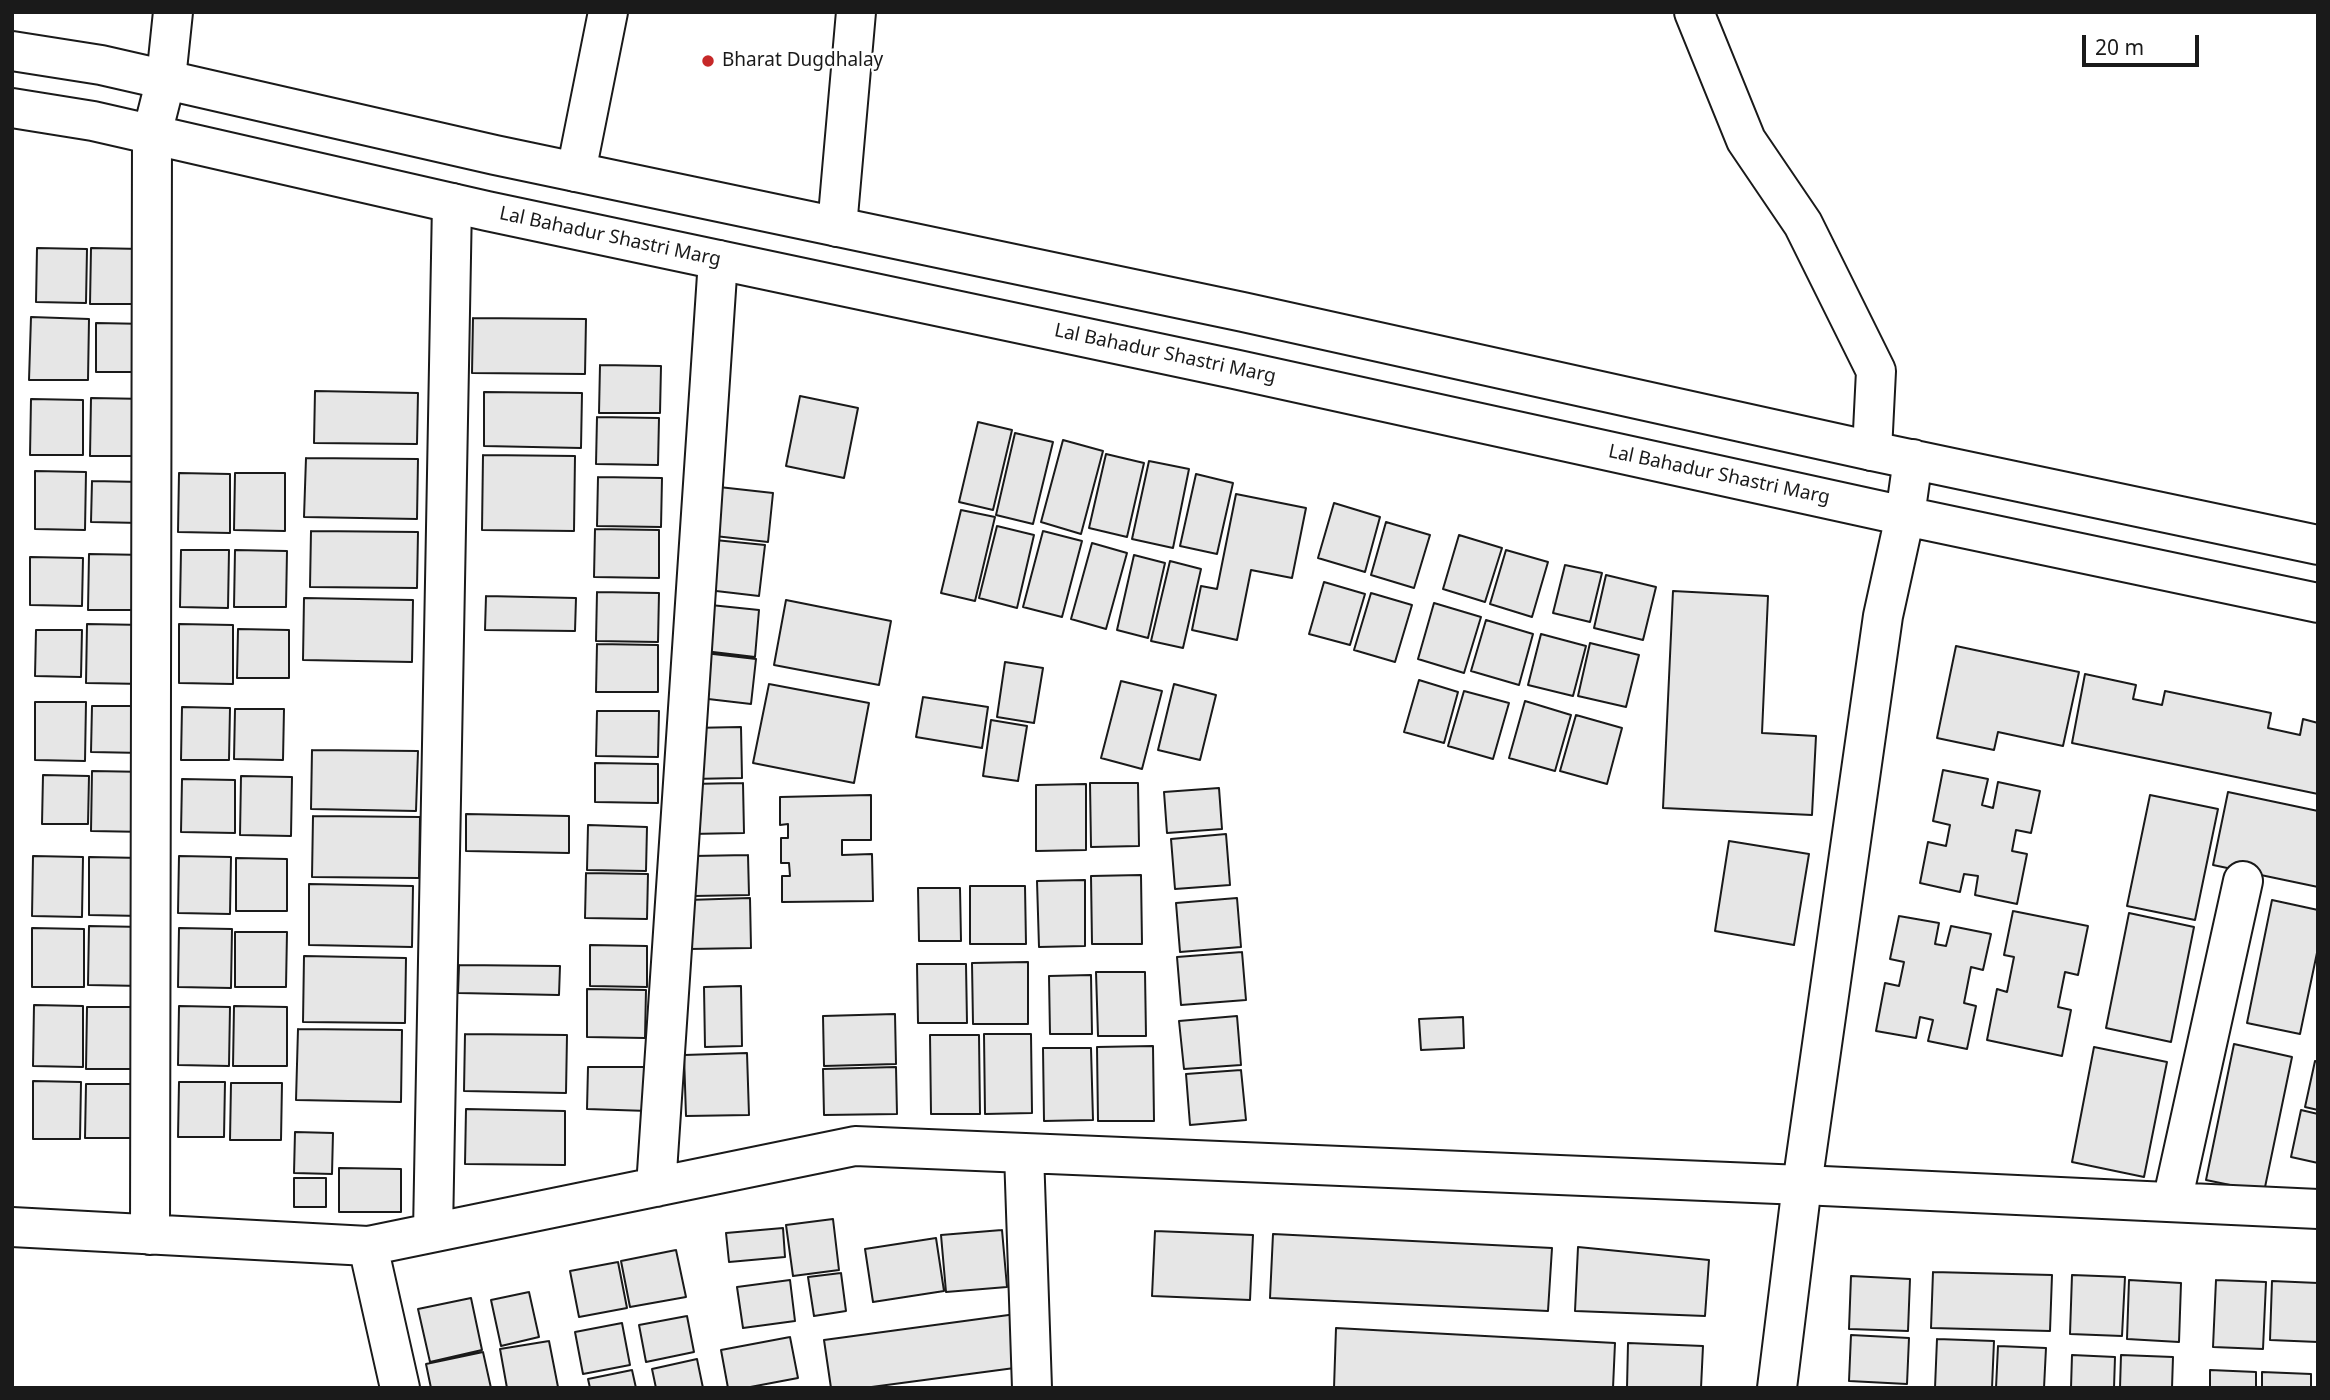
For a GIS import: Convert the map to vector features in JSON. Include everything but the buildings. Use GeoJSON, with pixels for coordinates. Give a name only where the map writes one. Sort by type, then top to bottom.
{"type":"FeatureCollection","features":[{"type":"Feature","properties":{"kind":"street"},"geometry":{"type":"LineString","coordinates":[[150,1235],[152,134],[166,79],[173,12]]}},
{"type":"Feature","properties":{"kind":"street"},"geometry":{"type":"LineString","coordinates":[[576,172],[608,12]]}},
{"type":"Feature","properties":{"kind":"street"},"geometry":{"type":"LineString","coordinates":[[837,228],[856,12]]}},
{"type":"Feature","properties":{"kind":"street"},"geometry":{"type":"LineString","coordinates":[[1694,12],[1746,140],[1803,224],[1876,371],[1872,451]]}},
{"type":"Feature","properties":{"kind":"street"},"geometry":{"type":"LineString","coordinates":[[12,51],[101,65],[576,172],[1243,312],[1872,451],[2318,545]]}},
{"type":"Feature","properties":{"kind":"street","name":"Lal Bahadur Shastri Marg"},"geometry":{"type":"LineString","coordinates":[[12,108],[93,121],[452,203],[2318,603]]}},
{"type":"Feature","properties":{"kind":"street"},"geometry":{"type":"LineString","coordinates":[[433,1233],[452,203]]}},
{"type":"Feature","properties":{"kind":"street"},"geometry":{"type":"LineString","coordinates":[[656,1187],[718,260]]}},
{"type":"Feature","properties":{"kind":"street"},"geometry":{"type":"LineString","coordinates":[[1777,1388],[1802,1185],[1883,616],[1905,516],[1913,459]]}},
{"type":"Feature","properties":{"kind":"street"},"geometry":{"type":"LineString","coordinates":[[2172,1202],[2243,881]]}},
{"type":"Feature","properties":{"kind":"street"},"geometry":{"type":"LineString","coordinates":[[12,1227],[368,1245],[855,1146],[2318,1209]]}},
{"type":"Feature","properties":{"kind":"street"},"geometry":{"type":"LineString","coordinates":[[1024,1153],[1032,1388]]}},
{"type":"Feature","properties":{"kind":"street"},"geometry":{"type":"LineString","coordinates":[[368,1245],[400,1388]]}},
{"type":"Feature","properties":{"kind":"place","name":"Bharat Dugdhalay"},"geometry":{"type":"Point","coordinates":[708,61]}}]}
